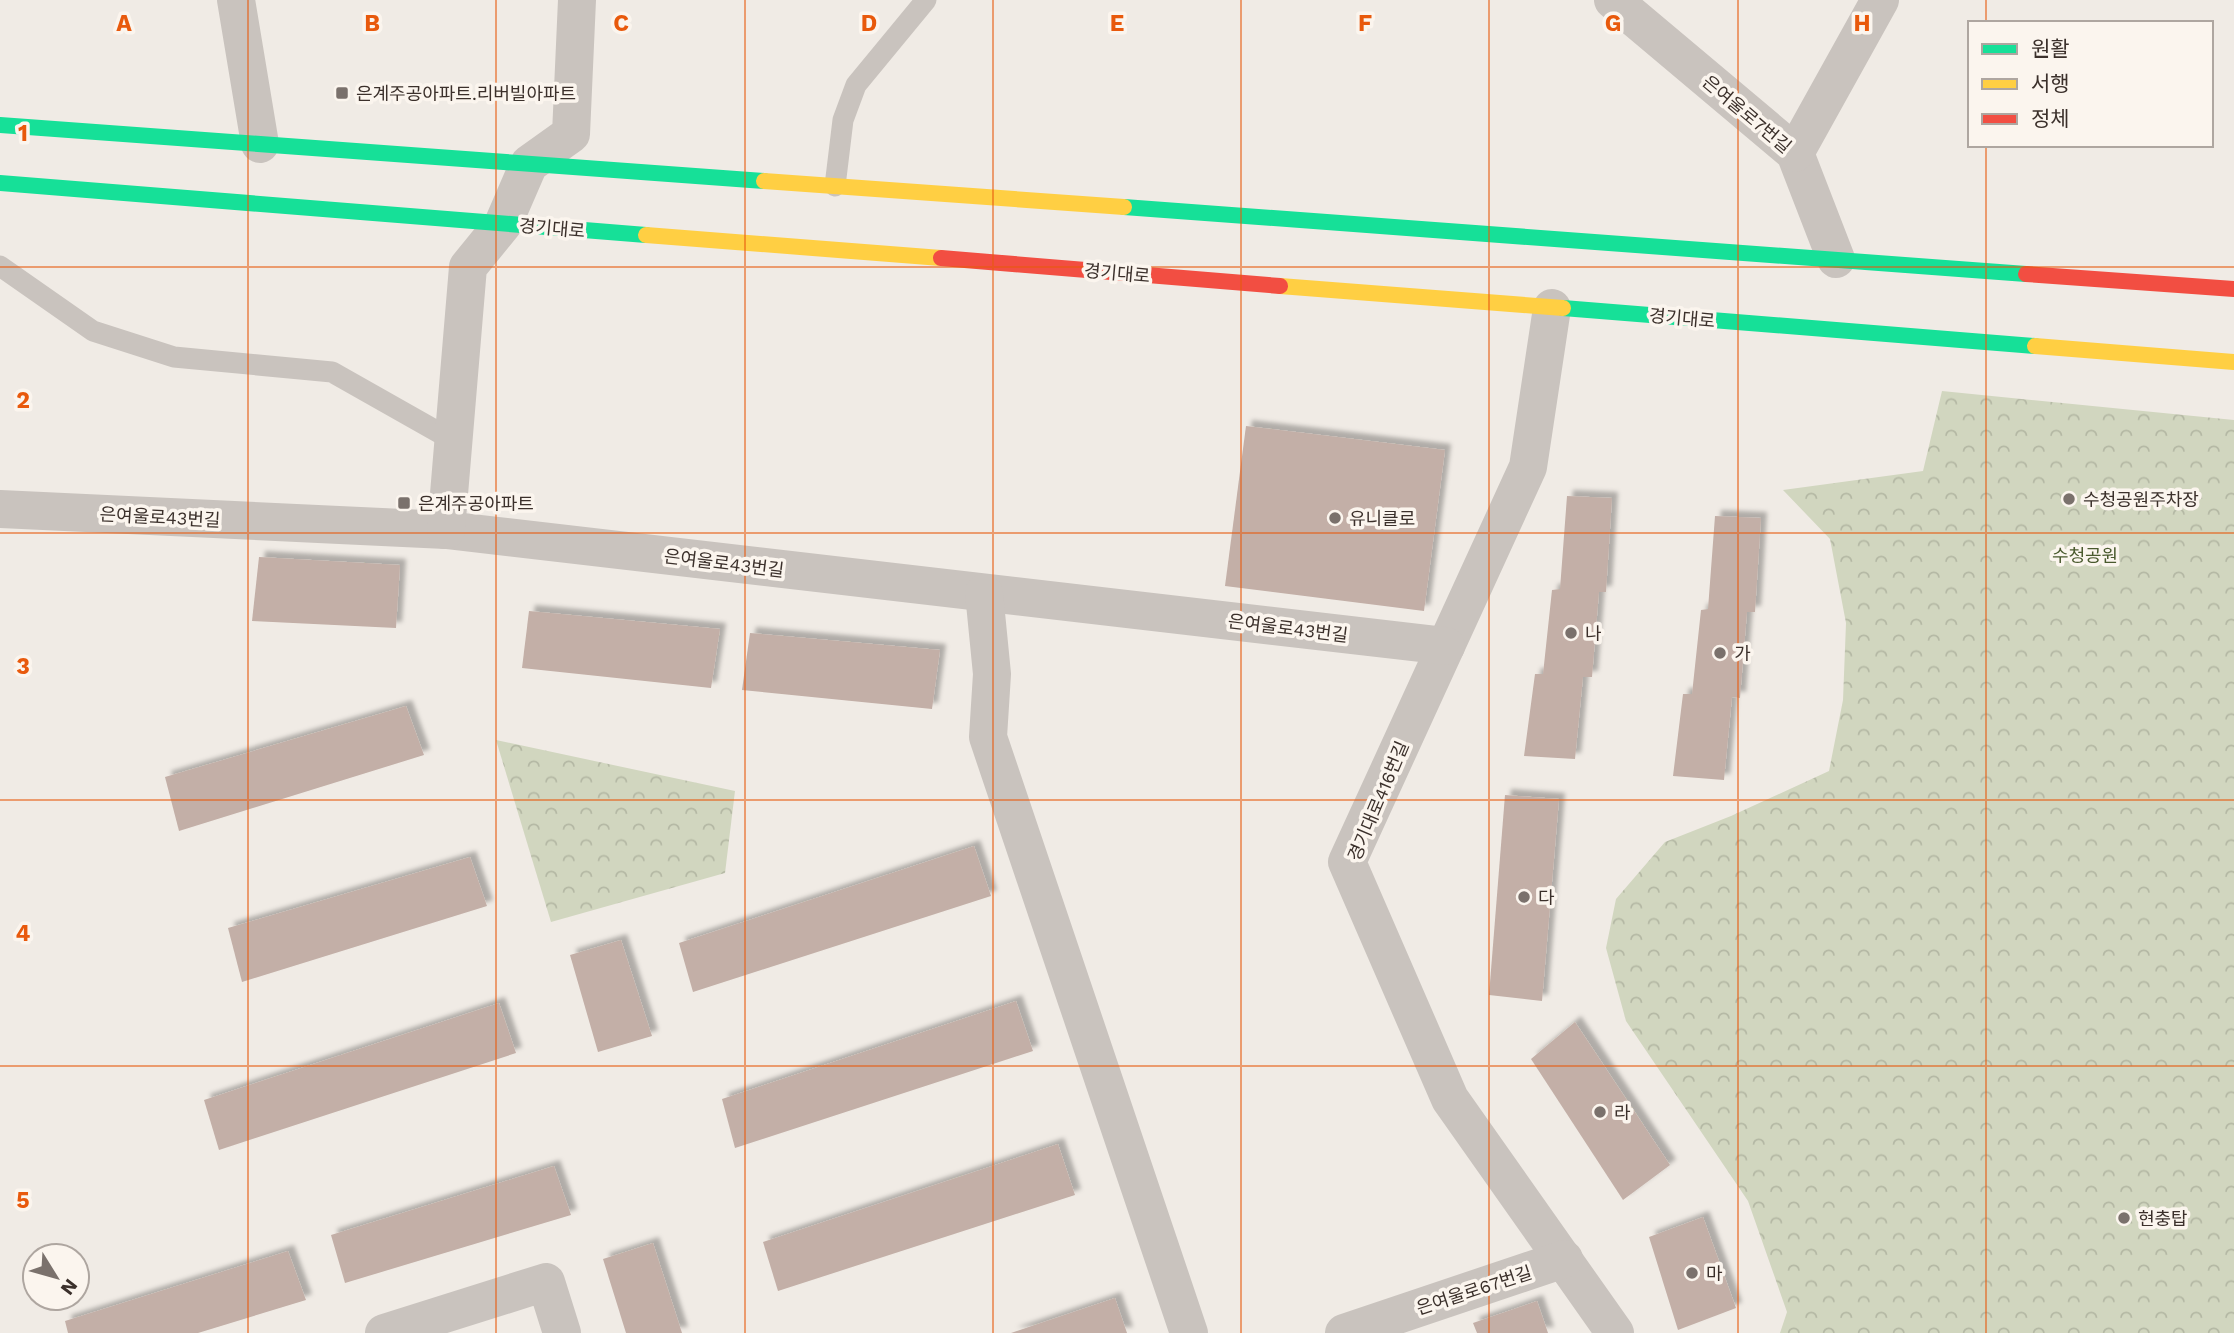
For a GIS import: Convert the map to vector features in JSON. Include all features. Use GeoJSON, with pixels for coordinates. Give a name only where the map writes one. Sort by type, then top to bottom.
{"type":"FeatureCollection","features":[{"type":"Feature","properties":{"kind":"main road"},"geometry":{"type":"LineString","coordinates":[[0,125],[2234,289]]}},
{"type":"Feature","properties":{"kind":"main road","name":"경기대로"},"geometry":{"type":"LineString","coordinates":[[0,183],[2234,362]]}},
{"type":"Feature","properties":{"kind":"street"},"geometry":{"type":"LineString","coordinates":[[236,0],[260,144]]}},
{"type":"Feature","properties":{"kind":"street"},"geometry":{"type":"LineString","coordinates":[[446,530],[468,267],[503,224],[529,164],[571,134],[577,0]]}},
{"type":"Feature","properties":{"kind":"street","name":"은여울로7번길"},"geometry":{"type":"LineString","coordinates":[[1613,0],[1795,153],[1836,259]]}},
{"type":"Feature","properties":{"kind":"street"},"geometry":{"type":"LineString","coordinates":[[1795,153],[1880,0]]}},
{"type":"Feature","properties":{"kind":"street","name":"경기대로416번길"},"geometry":{"type":"LineString","coordinates":[[1552,308],[1528,467],[1347,862],[1450,1099],[1615,1333]]}},
{"type":"Feature","properties":{"kind":"street","name":"은여울로43번길"},"geometry":{"type":"LineString","coordinates":[[0,509],[446,530],[1446,646]]}},
{"type":"Feature","properties":{"kind":"street"},"geometry":{"type":"LineString","coordinates":[[984,593],[992,674],[988,737],[1189,1333]]}},
{"type":"Feature","properties":{"kind":"street","name":"은여울로67번길"},"geometry":{"type":"LineString","coordinates":[[1344,1333],[1564,1259]]}},
{"type":"Feature","properties":{"kind":"street"},"geometry":{"type":"LineString","coordinates":[[384,1333],[546,1282],[562,1333]]}},
{"type":"Feature","properties":{"kind":"lane"},"geometry":{"type":"LineString","coordinates":[[835,186],[843,120],[856,85],[926,0]]}},
{"type":"Feature","properties":{"kind":"lane"},"geometry":{"type":"LineString","coordinates":[[0,266],[93,331],[174,358],[332,372],[454,442]]}},
{"type":"Feature","properties":{"kind":"green space","name":"수청공원"},"geometry":{"type":"Polygon","coordinates":[[[1942,391],[2234,420],[2234,1333],[1780,1333],[1787,1312],[1748,1201],[1626,1021],[1606,948],[1616,899],[1665,842],[1731,816],[1829,771],[1843,700],[1846,623],[1830,539],[1783,490],[1923,471],[1942,391]]]}},
{"type":"Feature","properties":{"kind":"green space"},"geometry":{"type":"Polygon","coordinates":[[[496,740],[735,791],[725,873],[551,922],[496,740]]]}},
{"type":"Feature","properties":{"kind":"building","name":"유니클로"},"geometry":{"type":"Polygon","coordinates":[[[1246,426],[1445,450],[1424,611],[1225,586],[1246,426]]]}},
{"type":"Feature","properties":{"kind":"building","name":"나"},"geometry":{"type":"Polygon","coordinates":[[[1567,496],[1612,498],[1606,592],[1599,592],[1592,677],[1583,677],[1575,759],[1524,756],[1535,674],[1543,674],[1552,590],[1560,589],[1567,496]]]}},
{"type":"Feature","properties":{"kind":"building","name":"가"},"geometry":{"type":"Polygon","coordinates":[[[1715,516],[1761,518],[1755,612],[1747,612],[1740,698],[1732,697],[1724,780],[1673,776],[1683,694],[1692,694],[1701,610],[1708,609],[1715,516]]]}},
{"type":"Feature","properties":{"kind":"building"},"geometry":{"type":"Polygon","coordinates":[[[259,557],[400,565],[396,628],[252,621],[259,557]]]}},
{"type":"Feature","properties":{"kind":"building"},"geometry":{"type":"Polygon","coordinates":[[[529,611],[720,629],[711,688],[522,668],[529,611]]]}},
{"type":"Feature","properties":{"kind":"building"},"geometry":{"type":"Polygon","coordinates":[[[750,633],[940,650],[932,709],[742,690],[750,633]]]}},
{"type":"Feature","properties":{"kind":"building"},"geometry":{"type":"Polygon","coordinates":[[[406,706],[424,755],[179,831],[165,777],[406,706]]]}},
{"type":"Feature","properties":{"kind":"building","name":"다"},"geometry":{"type":"Polygon","coordinates":[[[1505,795],[1559,799],[1542,1001],[1489,995],[1505,795]]]}},
{"type":"Feature","properties":{"kind":"building"},"geometry":{"type":"Polygon","coordinates":[[[974,846],[991,896],[693,992],[679,943],[974,846]]]}},
{"type":"Feature","properties":{"kind":"building"},"geometry":{"type":"Polygon","coordinates":[[[470,857],[487,906],[242,982],[228,928],[470,857]]]}},
{"type":"Feature","properties":{"kind":"building"},"geometry":{"type":"Polygon","coordinates":[[[621,940],[652,1036],[598,1052],[570,955],[621,940]]]}},
{"type":"Feature","properties":{"kind":"building"},"geometry":{"type":"Polygon","coordinates":[[[1016,1001],[1033,1051],[735,1148],[722,1099],[1016,1001]]]}},
{"type":"Feature","properties":{"kind":"building"},"geometry":{"type":"Polygon","coordinates":[[[499,1003],[516,1053],[219,1150],[204,1100],[499,1003]]]}},
{"type":"Feature","properties":{"kind":"building","name":"라"},"geometry":{"type":"Polygon","coordinates":[[[1575,1022],[1670,1165],[1623,1200],[1531,1059],[1575,1022]]]}},
{"type":"Feature","properties":{"kind":"building"},"geometry":{"type":"Polygon","coordinates":[[[1058,1144],[1075,1195],[778,1291],[763,1242],[1058,1144]]]}},
{"type":"Feature","properties":{"kind":"building"},"geometry":{"type":"Polygon","coordinates":[[[554,1166],[571,1215],[345,1283],[331,1235],[554,1166]]]}},
{"type":"Feature","properties":{"kind":"building","name":"마"},"geometry":{"type":"Polygon","coordinates":[[[1703,1217],[1736,1308],[1678,1330],[1649,1237],[1703,1217]]]}},
{"type":"Feature","properties":{"kind":"building"},"geometry":{"type":"Polygon","coordinates":[[[653,1243],[682,1333],[626,1333],[603,1259],[653,1243]]]}},
{"type":"Feature","properties":{"kind":"building"},"geometry":{"type":"Polygon","coordinates":[[[288,1251],[306,1300],[198,1333],[68,1333],[65,1321],[288,1251]]]}},
{"type":"Feature","properties":{"kind":"building"},"geometry":{"type":"Polygon","coordinates":[[[1115,1298],[1127,1333],[1011,1333],[1115,1298]]]}},
{"type":"Feature","properties":{"kind":"building"},"geometry":{"type":"Polygon","coordinates":[[[1537,1301],[1548,1333],[1477,1333],[1473,1323],[1537,1301]]]}},
{"type":"Feature","properties":{"kind":"traffic: fast"},"geometry":{"type":"LineString","coordinates":[[0,125],[764,181]]}},
{"type":"Feature","properties":{"kind":"traffic: fast"},"geometry":{"type":"LineString","coordinates":[[0,183],[646,235]]}},
{"type":"Feature","properties":{"kind":"traffic: fast"},"geometry":{"type":"LineString","coordinates":[[1124,207],[2026,274]]}},
{"type":"Feature","properties":{"kind":"traffic: fast"},"geometry":{"type":"LineString","coordinates":[[1563,308],[2035,346]]}},
{"type":"Feature","properties":{"kind":"traffic: slow"},"geometry":{"type":"LineString","coordinates":[[764,181],[1124,207]]}},
{"type":"Feature","properties":{"kind":"traffic: slow"},"geometry":{"type":"LineString","coordinates":[[646,235],[941,258]]}},
{"type":"Feature","properties":{"kind":"traffic: slow"},"geometry":{"type":"LineString","coordinates":[[1280,286],[1563,308]]}},
{"type":"Feature","properties":{"kind":"traffic: slow"},"geometry":{"type":"LineString","coordinates":[[2035,346],[2234,362]]}},
{"type":"Feature","properties":{"kind":"traffic: jam"},"geometry":{"type":"LineString","coordinates":[[941,258],[1280,286]]}},
{"type":"Feature","properties":{"kind":"traffic: jam"},"geometry":{"type":"LineString","coordinates":[[2026,274],[2234,289]]}},
{"type":"Feature","properties":{"kind":"place","name":"은계주공아파트.리버빌아파트"},"geometry":{"type":"Point","coordinates":[342,93]}},
{"type":"Feature","properties":{"kind":"place","name":"수청공원주차장"},"geometry":{"type":"Point","coordinates":[2069,499]}},
{"type":"Feature","properties":{"kind":"place","name":"은계주공아파트"},"geometry":{"type":"Point","coordinates":[404,503]}},
{"type":"Feature","properties":{"kind":"place","name":"유니클로"},"geometry":{"type":"Point","coordinates":[1335,518]}},
{"type":"Feature","properties":{"kind":"place","name":"나"},"geometry":{"type":"Point","coordinates":[1571,633]}},
{"type":"Feature","properties":{"kind":"place","name":"가"},"geometry":{"type":"Point","coordinates":[1720,653]}},
{"type":"Feature","properties":{"kind":"place","name":"다"},"geometry":{"type":"Point","coordinates":[1524,897]}},
{"type":"Feature","properties":{"kind":"place","name":"라"},"geometry":{"type":"Point","coordinates":[1600,1112]}},
{"type":"Feature","properties":{"kind":"place","name":"현충탑"},"geometry":{"type":"Point","coordinates":[2124,1218]}},
{"type":"Feature","properties":{"kind":"place","name":"마"},"geometry":{"type":"Point","coordinates":[1692,1273]}}]}
